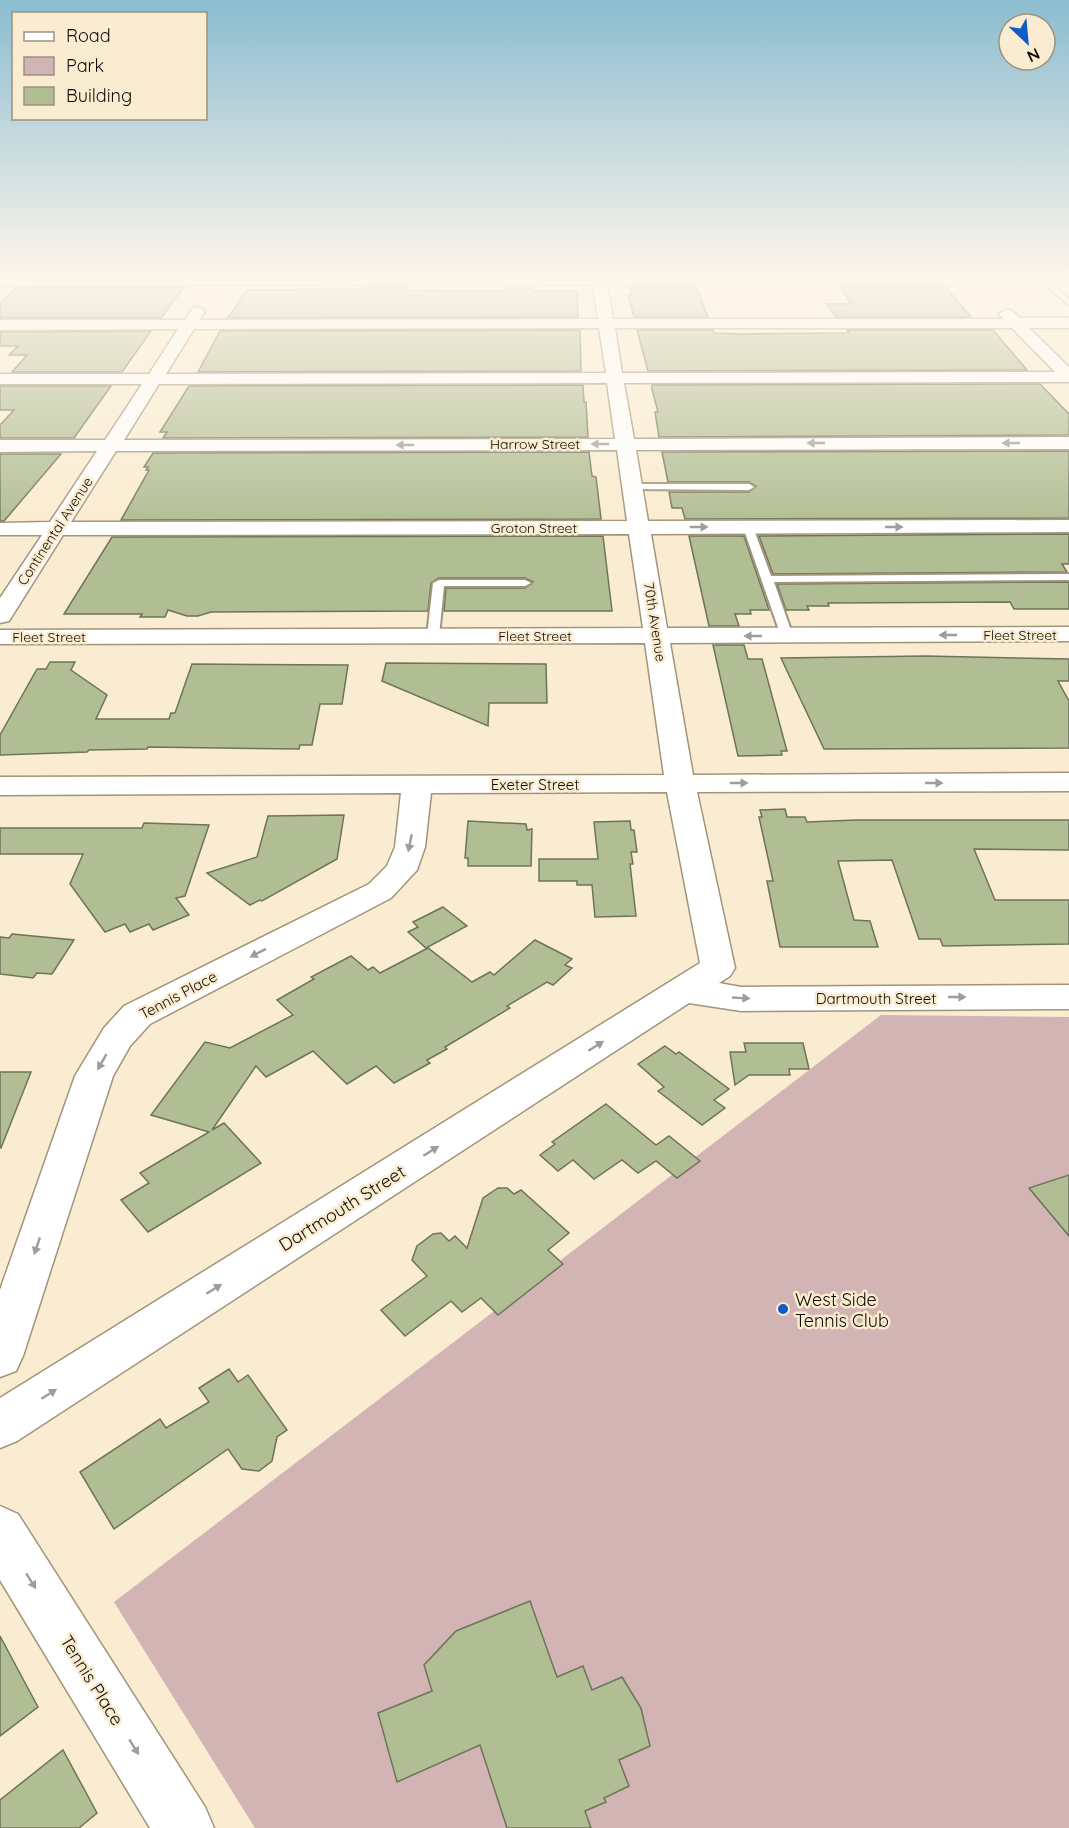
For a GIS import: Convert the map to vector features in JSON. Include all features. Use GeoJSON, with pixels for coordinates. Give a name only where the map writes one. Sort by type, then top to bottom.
{"type":"FeatureCollection","features":[{"type":"Feature","properties":{"kind":"street","name":"Continental Avenue"},"geometry":{"type":"LineString","coordinates":[[0,616],[167,359]]}},
{"type":"Feature","properties":{"kind":"street","name":"70th Avenue"},"geometry":{"type":"LineString","coordinates":[[613,359],[680,783],[718,968]]}},
{"type":"Feature","properties":{"kind":"street"},"geometry":{"type":"LineString","coordinates":[[1051,359],[1069,377]]}},
{"type":"Feature","properties":{"kind":"street"},"geometry":{"type":"LineString","coordinates":[[0,379],[1069,377]]}},
{"type":"Feature","properties":{"kind":"street","name":"Harrow Street"},"geometry":{"type":"LineString","coordinates":[[0,446],[1069,443]]}},
{"type":"Feature","properties":{"kind":"street","name":"Groton Street"},"geometry":{"type":"LineString","coordinates":[[0,529],[1069,526]]}},
{"type":"Feature","properties":{"kind":"street","name":"Fleet Street"},"geometry":{"type":"LineString","coordinates":[[0,637],[1069,634]]}},
{"type":"Feature","properties":{"kind":"street","name":"Exeter Street"},"geometry":{"type":"LineString","coordinates":[[0,786],[1069,782]]}},
{"type":"Feature","properties":{"kind":"street","name":"Tennis Place"},"geometry":{"type":"LineString","coordinates":[[0,1356],[94,1076],[117,1037],[137,1015],[380,891],[401,870],[410,847],[417,785]]}},
{"type":"Feature","properties":{"kind":"street","name":"Dartmouth Street"},"geometry":{"type":"LineString","coordinates":[[0,1425],[718,968]]}},
{"type":"Feature","properties":{"kind":"street","name":"Dartmouth Street"},"geometry":{"type":"LineString","coordinates":[[684,990],[741,999],[1069,997]]}},
{"type":"Feature","properties":{"kind":"street","name":"Tennis Place"},"geometry":{"type":"LineString","coordinates":[[0,1532],[184,1828]]}},
{"type":"Feature","properties":{"kind":"lane"},"geometry":{"type":"LineString","coordinates":[[634,487],[749,487]]}},
{"type":"Feature","properties":{"kind":"lane"},"geometry":{"type":"LineString","coordinates":[[748,527],[787,636]]}},
{"type":"Feature","properties":{"kind":"lane"},"geometry":{"type":"LineString","coordinates":[[767,579],[1069,577]]}},
{"type":"Feature","properties":{"kind":"lane"},"geometry":{"type":"LineString","coordinates":[[432,636],[439,583],[525,583]]}},
{"type":"Feature","properties":{"kind":"green space","name":"West Side Tennis Club"},"geometry":{"type":"Polygon","coordinates":[[[881,1015],[1069,1017],[1069,1828],[255,1828],[114,1602],[881,1015]]]}},
{"type":"Feature","properties":{"kind":"building"},"geometry":{"type":"Polygon","coordinates":[[[23,359],[131,359],[122,372],[12,372],[23,359]]]}},
{"type":"Feature","properties":{"kind":"building"},"geometry":{"type":"Polygon","coordinates":[[[205,359],[581,359],[581,371],[198,372],[205,359]]]}},
{"type":"Feature","properties":{"kind":"building"},"geometry":{"type":"Polygon","coordinates":[[[645,359],[1018,359],[1027,370],[648,371],[645,359]]]}},
{"type":"Feature","properties":{"kind":"building"},"geometry":{"type":"Polygon","coordinates":[[[1040,384],[1069,414],[1069,435],[659,437],[655,412],[658,412],[652,389],[652,385],[1040,384]]]}},
{"type":"Feature","properties":{"kind":"building"},"geometry":{"type":"Polygon","coordinates":[[[583,385],[588,437],[163,438],[167,432],[160,432],[189,386],[583,385]]]}},
{"type":"Feature","properties":{"kind":"building"},"geometry":{"type":"Polygon","coordinates":[[[0,386],[111,386],[74,438],[0,438],[0,425],[14,410],[0,410],[0,386]]]}},
{"type":"Feature","properties":{"kind":"building"},"geometry":{"type":"Polygon","coordinates":[[[1069,451],[1069,518],[685,519],[682,508],[672,508],[669,492],[749,492],[756,486],[749,482],[668,482],[662,452],[1069,451]]]}},
{"type":"Feature","properties":{"kind":"building"},"geometry":{"type":"Polygon","coordinates":[[[589,452],[592,476],[596,477],[601,519],[121,520],[149,470],[146,470],[148,467],[144,467],[153,453],[589,452]]]}},
{"type":"Feature","properties":{"kind":"building"},"geometry":{"type":"Polygon","coordinates":[[[0,454],[61,454],[4,521],[0,521],[0,454]]]}},
{"type":"Feature","properties":{"kind":"building"},"geometry":{"type":"Polygon","coordinates":[[[1069,534],[1069,564],[1062,564],[1067,572],[773,574],[759,536],[1069,534]]]}},
{"type":"Feature","properties":{"kind":"building"},"geometry":{"type":"Polygon","coordinates":[[[603,536],[612,611],[444,611],[446,588],[525,588],[533,582],[525,578],[439,578],[431,583],[428,611],[211,612],[198,616],[187,616],[168,610],[165,617],[140,617],[142,614],[64,614],[112,537],[603,536]]]}},
{"type":"Feature","properties":{"kind":"building"},"geometry":{"type":"Polygon","coordinates":[[[689,536],[744,536],[769,610],[750,610],[751,614],[735,614],[739,626],[709,626],[689,536]]]}},
{"type":"Feature","properties":{"kind":"building"},"geometry":{"type":"Polygon","coordinates":[[[1069,582],[1069,609],[1014,609],[1010,602],[828,603],[829,606],[807,606],[809,610],[786,610],[777,584],[1069,582]]]}},
{"type":"Feature","properties":{"kind":"building"},"geometry":{"type":"Polygon","coordinates":[[[713,645],[744,645],[748,659],[762,659],[787,751],[781,751],[782,755],[738,756],[713,645]]]}},
{"type":"Feature","properties":{"kind":"building"},"geometry":{"type":"Polygon","coordinates":[[[925,656],[1069,659],[1069,681],[1058,681],[1069,701],[1069,748],[824,749],[781,658],[925,656]]]}},
{"type":"Feature","properties":{"kind":"building"},"geometry":{"type":"Polygon","coordinates":[[[50,662],[75,662],[71,670],[107,695],[96,719],[169,719],[171,713],[175,713],[192,664],[348,665],[342,704],[320,704],[312,745],[300,745],[299,749],[148,747],[147,749],[0,755],[0,735],[37,669],[46,669],[50,662]]]}},
{"type":"Feature","properties":{"kind":"building"},"geometry":{"type":"Polygon","coordinates":[[[386,663],[546,664],[547,703],[489,703],[488,726],[382,681],[386,663]]]}},
{"type":"Feature","properties":{"kind":"building"},"geometry":{"type":"Polygon","coordinates":[[[785,809],[787,817],[805,817],[807,822],[1069,820],[1069,850],[974,849],[995,900],[1069,900],[1069,944],[943,946],[940,939],[919,939],[892,860],[838,861],[854,920],[870,921],[878,947],[780,947],[767,881],[773,881],[759,817],[762,817],[760,810],[785,809]]]}},
{"type":"Feature","properties":{"kind":"building"},"geometry":{"type":"Polygon","coordinates":[[[344,815],[337,859],[262,901],[250,905],[207,873],[257,857],[268,816],[344,815]]]}},
{"type":"Feature","properties":{"kind":"building"},"geometry":{"type":"Polygon","coordinates":[[[468,821],[526,824],[527,830],[532,829],[531,866],[468,866],[468,858],[465,858],[468,821]]]}},
{"type":"Feature","properties":{"kind":"building"},"geometry":{"type":"Polygon","coordinates":[[[630,821],[631,830],[634,830],[637,852],[631,852],[633,864],[630,864],[636,916],[595,917],[592,885],[577,885],[577,881],[539,881],[539,859],[598,859],[594,822],[630,821]]]}},
{"type":"Feature","properties":{"kind":"building"},"geometry":{"type":"Polygon","coordinates":[[[144,823],[209,825],[185,896],[176,898],[189,915],[153,930],[149,924],[130,932],[125,924],[105,932],[70,884],[83,854],[0,854],[0,828],[142,828],[144,823]]]}},
{"type":"Feature","properties":{"kind":"building"},"geometry":{"type":"Polygon","coordinates":[[[443,907],[467,926],[426,948],[408,932],[418,927],[413,922],[443,907]]]}},
{"type":"Feature","properties":{"kind":"building"},"geometry":{"type":"Polygon","coordinates":[[[12,934],[74,940],[52,974],[37,973],[33,978],[0,974],[0,937],[9,938],[12,934]]]}},
{"type":"Feature","properties":{"kind":"building"},"geometry":{"type":"Polygon","coordinates":[[[535,940],[572,959],[565,965],[572,968],[553,985],[547,982],[507,1006],[510,1008],[445,1047],[447,1049],[427,1060],[430,1063],[394,1083],[376,1066],[347,1084],[313,1051],[266,1077],[256,1066],[212,1130],[224,1123],[261,1163],[148,1232],[121,1200],[149,1183],[140,1173],[209,1132],[151,1115],[205,1042],[230,1048],[293,1015],[277,1000],[314,979],[311,977],[351,956],[368,970],[373,967],[380,973],[428,948],[472,982],[490,972],[494,975],[535,940]]]}},
{"type":"Feature","properties":{"kind":"building"},"geometry":{"type":"Polygon","coordinates":[[[744,1043],[803,1043],[809,1069],[789,1069],[790,1075],[749,1075],[735,1085],[730,1052],[746,1052],[744,1043]]]}},
{"type":"Feature","properties":{"kind":"building"},"geometry":{"type":"Polygon","coordinates":[[[665,1046],[676,1054],[679,1052],[729,1089],[714,1100],[725,1108],[702,1125],[658,1091],[664,1087],[638,1064],[665,1046]]]}},
{"type":"Feature","properties":{"kind":"building"},"geometry":{"type":"Polygon","coordinates":[[[0,1072],[31,1072],[1,1148],[0,1147],[0,1072]]]}},
{"type":"Feature","properties":{"kind":"building"},"geometry":{"type":"Polygon","coordinates":[[[606,1104],[656,1145],[669,1136],[700,1161],[677,1178],[656,1161],[638,1173],[622,1160],[594,1179],[573,1160],[558,1171],[540,1155],[555,1144],[552,1142],[606,1104]]]}},
{"type":"Feature","properties":{"kind":"building"},"geometry":{"type":"Polygon","coordinates":[[[1069,1175],[1069,1236],[1029,1188],[1069,1175]]]}},
{"type":"Feature","properties":{"kind":"building"},"geometry":{"type":"Polygon","coordinates":[[[498,1188],[507,1188],[514,1194],[521,1190],[569,1233],[548,1250],[563,1264],[498,1315],[481,1298],[462,1312],[451,1301],[405,1336],[381,1310],[427,1276],[412,1260],[417,1246],[433,1234],[441,1233],[449,1241],[455,1236],[467,1248],[483,1198],[498,1188]]]}},
{"type":"Feature","properties":{"kind":"building"},"geometry":{"type":"Polygon","coordinates":[[[229,1369],[238,1382],[248,1375],[287,1430],[277,1437],[272,1461],[259,1471],[242,1469],[228,1449],[114,1529],[80,1472],[160,1419],[166,1428],[209,1402],[199,1388],[229,1369]]]}},
{"type":"Feature","properties":{"kind":"building"},"geometry":{"type":"Polygon","coordinates":[[[530,1601],[557,1677],[583,1666],[592,1690],[622,1677],[641,1708],[650,1746],[619,1760],[629,1786],[604,1798],[606,1802],[585,1811],[591,1828],[507,1828],[480,1745],[397,1782],[378,1713],[432,1691],[424,1665],[456,1631],[530,1601]]]}},
{"type":"Feature","properties":{"kind":"building"},"geometry":{"type":"Polygon","coordinates":[[[0,1636],[38,1707],[0,1736],[0,1636]]]}},
{"type":"Feature","properties":{"kind":"building"},"geometry":{"type":"Polygon","coordinates":[[[63,1750],[97,1813],[79,1828],[0,1828],[0,1800],[63,1750]]]}},
{"type":"Feature","properties":{"kind":"place","name":"West Side Tennis Club"},"geometry":{"type":"Point","coordinates":[783,1309]}}]}
